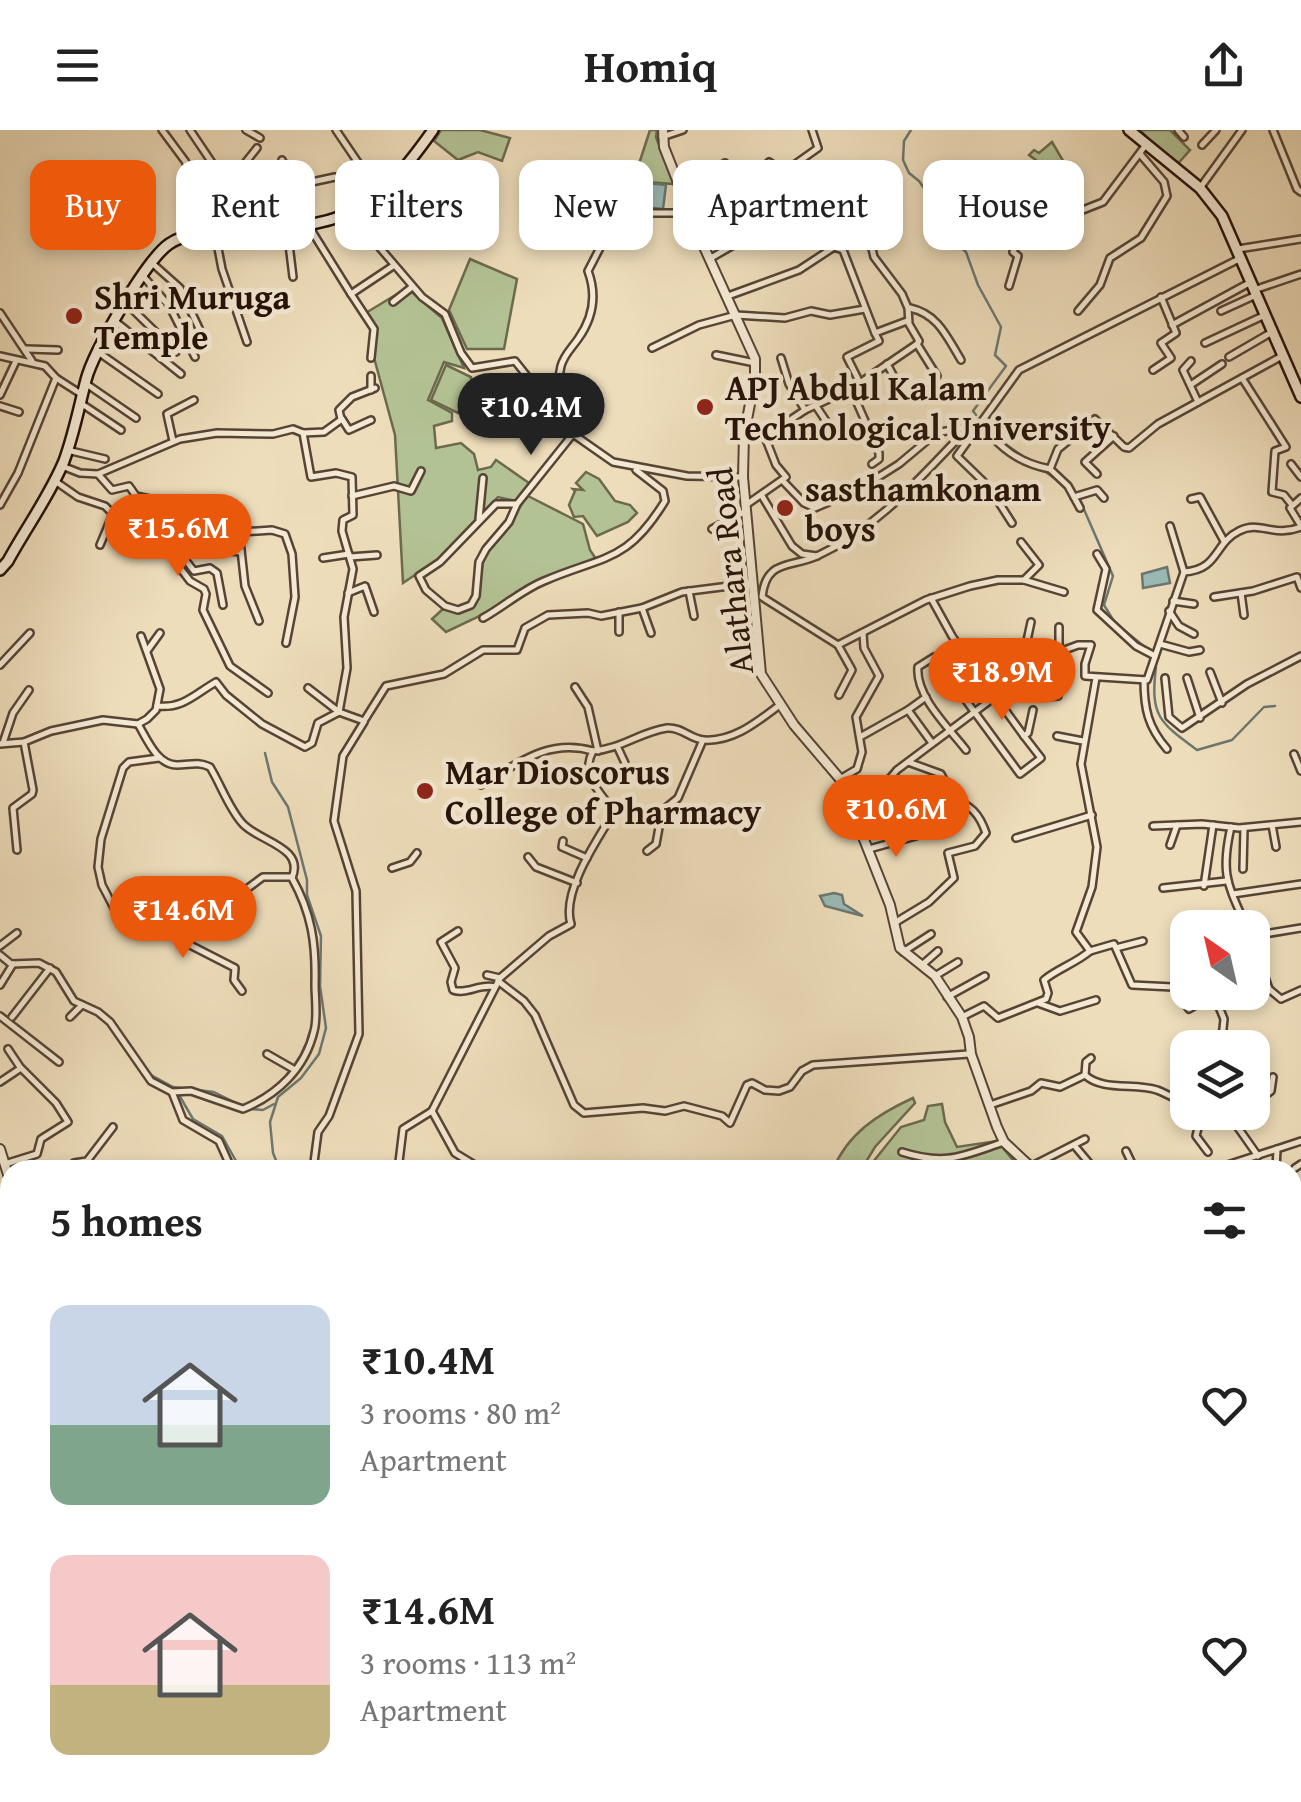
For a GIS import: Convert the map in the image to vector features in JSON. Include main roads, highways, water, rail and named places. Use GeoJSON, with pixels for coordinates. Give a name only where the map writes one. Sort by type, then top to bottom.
{"type":"FeatureCollection","features":[{"type":"Feature","properties":{"kind":"main road"},"geometry":{"type":"LineString","coordinates":[[0,570],[62,466],[85,383],[98,352],[164,248],[178,238],[287,228],[350,214],[380,195],[406,168],[433,130]]}},
{"type":"Feature","properties":{"kind":"main road"},"geometry":{"type":"LineString","coordinates":[[1129,130],[1143,150],[1200,188],[1222,216],[1283,356],[1298,380],[1301,397]]}},
{"type":"Feature","properties":{"kind":"water"},"geometry":{"type":"Polygon","coordinates":[[[653,184],[666,185],[663,209],[653,208],[653,184]]]}},
{"type":"Feature","properties":{"kind":"water"},"geometry":{"type":"Polygon","coordinates":[[[1167,567],[1170,583],[1143,588],[1142,574],[1167,567]]]}},
{"type":"Feature","properties":{"kind":"water"},"geometry":{"type":"Polygon","coordinates":[[[842,895],[844,904],[863,916],[825,906],[820,896],[842,895]]]}},
{"type":"Feature","properties":{"kind":"waterway"},"geometry":{"type":"LineString","coordinates":[[911,130],[904,141],[903,160],[933,201],[953,241],[966,252],[978,285],[1001,327],[995,355],[1006,366],[973,411],[976,415]]}},
{"type":"Feature","properties":{"kind":"waterway"},"geometry":{"type":"LineString","coordinates":[[995,437],[1027,459]]}},
{"type":"Feature","properties":{"kind":"waterway"},"geometry":{"type":"LineString","coordinates":[[1043,470],[1065,486]]}},
{"type":"Feature","properties":{"kind":"waterway"},"geometry":{"type":"LineString","coordinates":[[1079,498],[1113,576],[1104,605],[1115,623],[1150,651]]}},
{"type":"Feature","properties":{"kind":"waterway"},"geometry":{"type":"LineString","coordinates":[[1156,667],[1155,697],[1160,716],[1197,750],[1232,740],[1264,707],[1275,706]]}},
{"type":"Feature","properties":{"kind":"waterway"},"geometry":{"type":"LineString","coordinates":[[265,753],[272,782],[288,807],[307,880],[307,895],[321,936],[320,986],[326,1028],[319,1054],[301,1078],[278,1097],[270,1122],[276,1160]]}},
{"type":"Feature","properties":{"kind":"waterway"},"geometry":{"type":"LineString","coordinates":[[151,1075],[173,1087],[214,1092],[242,1106]]}},
{"type":"Feature","properties":{"kind":"waterway"},"geometry":{"type":"LineString","coordinates":[[179,1095],[193,1119],[222,1136],[235,1160]]}},
{"type":"Feature","properties":{"kind":"waterway"},"geometry":{"type":"LineString","coordinates":[[250,1109],[263,1110],[274,1104]]}},
{"type":"Feature","properties":{"kind":"place","name":"Shri Muruga Temple"},"geometry":{"type":"Point","coordinates":[74,316]}},
{"type":"Feature","properties":{"kind":"place","name":"APJ Abdul Kalam Technological University"},"geometry":{"type":"Point","coordinates":[705,407]}},
{"type":"Feature","properties":{"kind":"place","name":"sasthamkonam boys"},"geometry":{"type":"Point","coordinates":[785,508]}},
{"type":"Feature","properties":{"kind":"place","name":"Mar Dioscorus College of Pharmacy"},"geometry":{"type":"Point","coordinates":[425,791]}}]}
